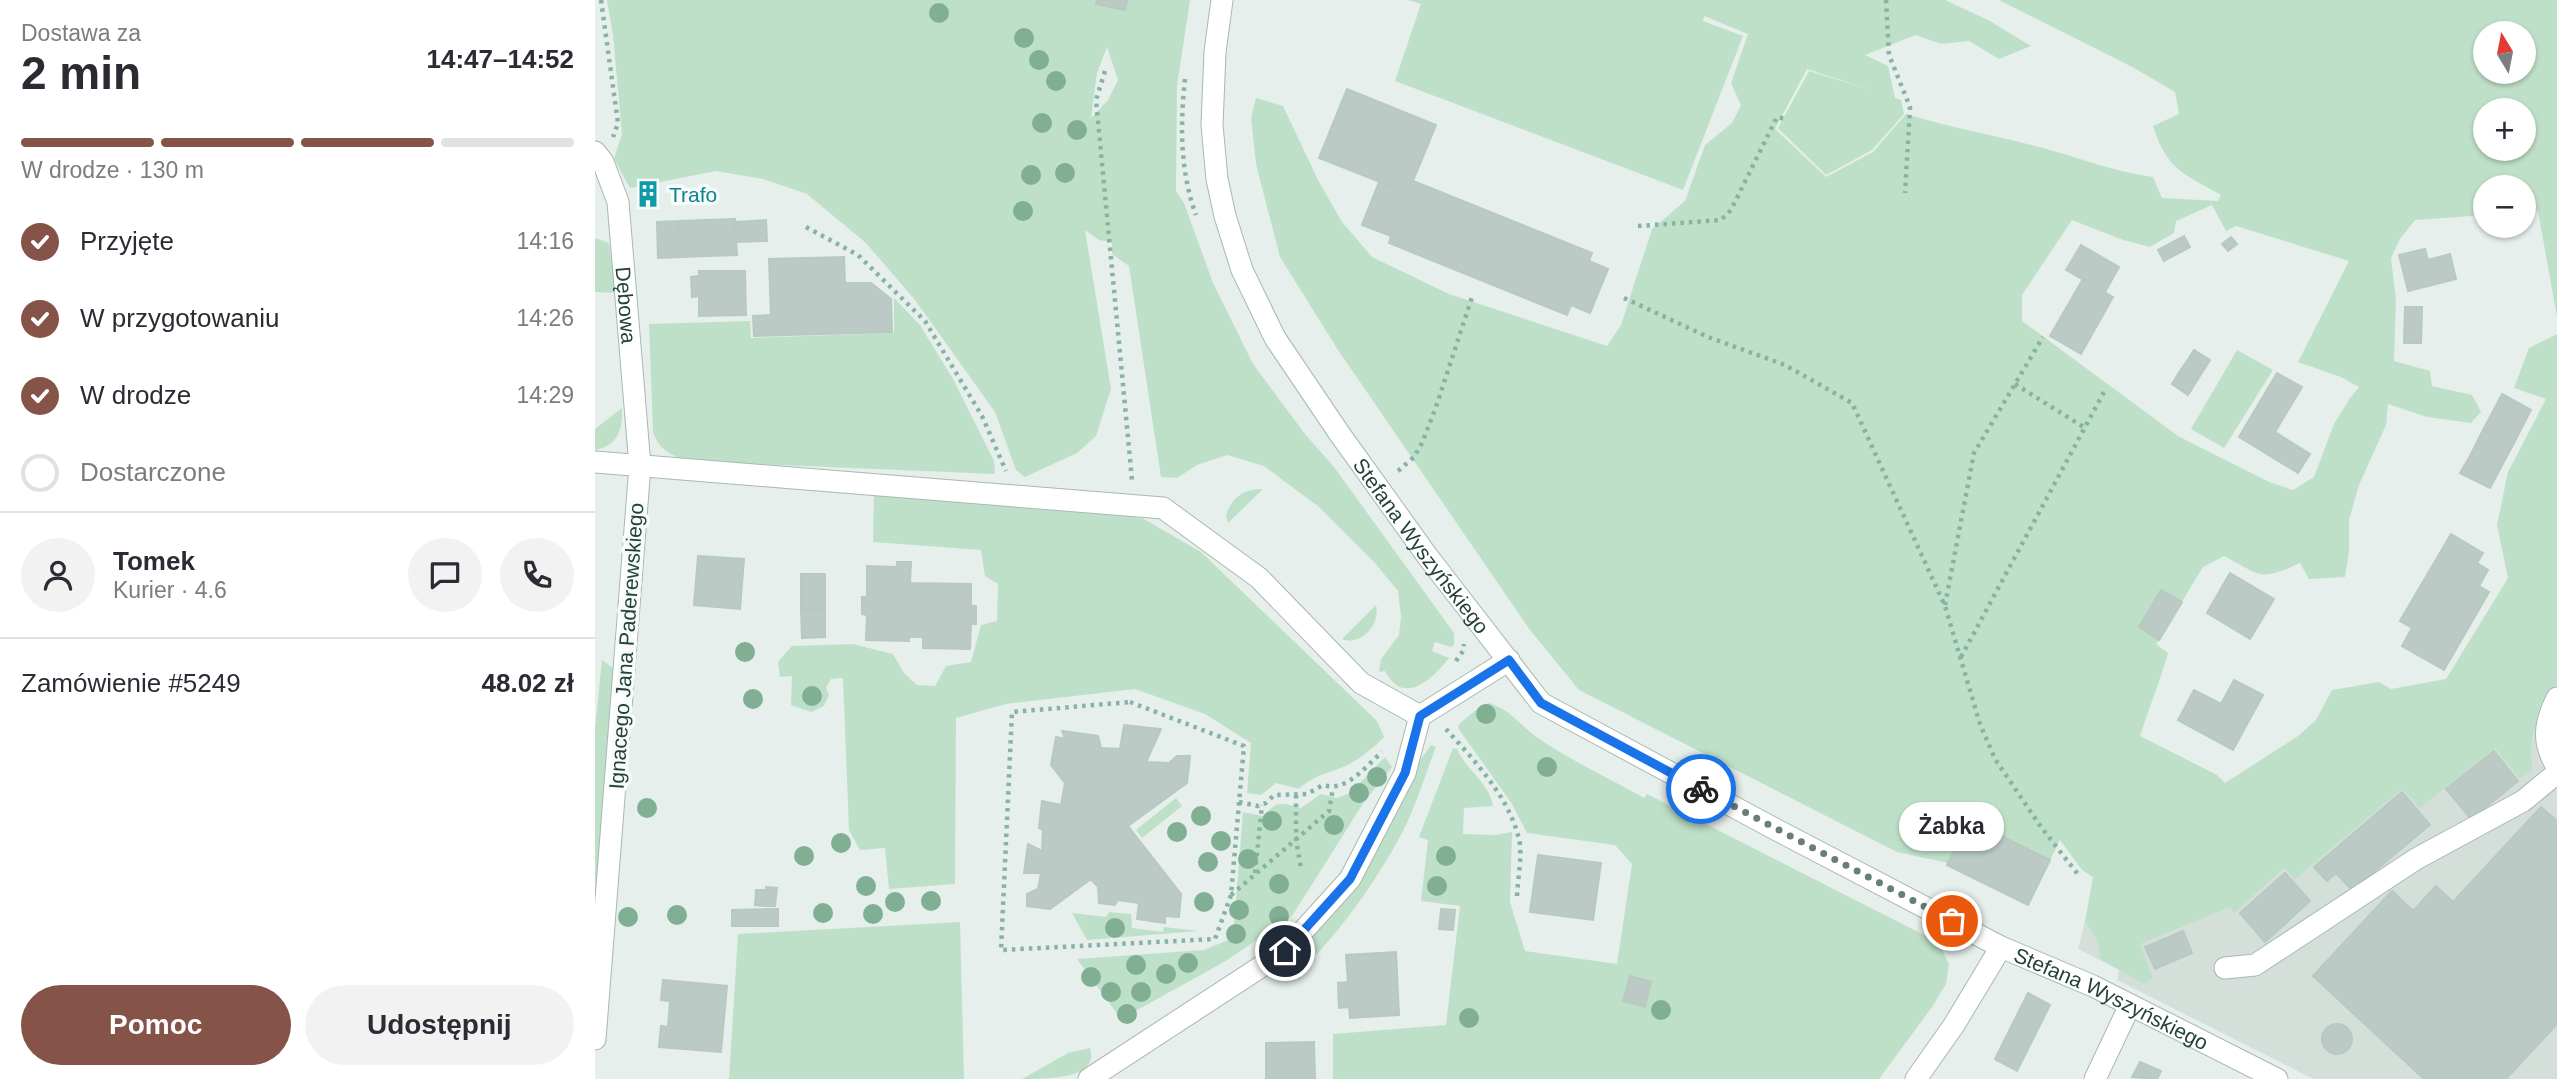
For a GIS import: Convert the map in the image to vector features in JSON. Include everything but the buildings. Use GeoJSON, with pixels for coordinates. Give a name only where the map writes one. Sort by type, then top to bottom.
{"type":"FeatureCollection","features":[{"type":"Feature","properties":{"kind":"street","name":"Stefana Wyszyńskiego"},"geometry":{"type":"LineString","coordinates":[[1222,0],[1215,52],[1212,125],[1217,179],[1242,270],[1275,338],[1339,433],[1428,557],[1541,703],[2001,947],[2055,969],[2277,1079]]}},
{"type":"Feature","properties":{"kind":"street","name":"Dębowa"},"geometry":{"type":"LineString","coordinates":[[599,157],[618,202],[640,466]]}},
{"type":"Feature","properties":{"kind":"street"},"geometry":{"type":"LineString","coordinates":[[595,462],[1163,508],[1259,578],[1361,683],[1425,713]]}},
{"type":"Feature","properties":{"kind":"street","name":"Ignacego Jana Paderewskiego"},"geometry":{"type":"LineString","coordinates":[[595,1039],[640,466]]}},
{"type":"Feature","properties":{"kind":"street"},"geometry":{"type":"LineString","coordinates":[[1089,1079],[1115,1070],[1285,951],[1350,879],[1405,773],[1425,713],[1509,660]]}},
{"type":"Feature","properties":{"kind":"street"},"geometry":{"type":"LineString","coordinates":[[2225,968],[2255,965],[2417,859],[2523,801],[2557,770],[2547,751],[2546,725],[2557,698]]}},
{"type":"Feature","properties":{"kind":"street"},"geometry":{"type":"LineString","coordinates":[[1916,1079],[1954,1025],[2001,947]]}},
{"type":"Feature","properties":{"kind":"street"},"geometry":{"type":"LineString","coordinates":[[2095,1079],[2130,1005]]}},
{"type":"Feature","properties":{"kind":"path"},"geometry":{"type":"LineString","coordinates":[[599,157],[618,123],[601,0]]}},
{"type":"Feature","properties":{"kind":"path"},"geometry":{"type":"LineString","coordinates":[[1886,0],[1889,55],[1910,107],[1905,193]]}},
{"type":"Feature","properties":{"kind":"path"},"geometry":{"type":"LineString","coordinates":[[1105,71],[1096,100],[1135,505]]}},
{"type":"Feature","properties":{"kind":"path"},"geometry":{"type":"LineString","coordinates":[[1638,226],[1721,220],[1731,210],[1777,117],[1785,119]]}},
{"type":"Feature","properties":{"kind":"path"},"geometry":{"type":"LineString","coordinates":[[806,228],[858,255],[925,321],[982,416],[1005,468]]}},
{"type":"Feature","properties":{"kind":"path"},"geometry":{"type":"LineString","coordinates":[[1398,471],[1414,457],[1422,443],[1473,294]]}},
{"type":"Feature","properties":{"kind":"path"},"geometry":{"type":"LineString","coordinates":[[1624,298],[1708,337],[1785,366],[1852,403],[1945,606],[1980,724],[1995,759],[2041,827],[2080,877]]}},
{"type":"Feature","properties":{"kind":"path"},"geometry":{"type":"LineString","coordinates":[[1945,606],[1974,453],[2043,337]]}},
{"type":"Feature","properties":{"kind":"path"},"geometry":{"type":"LineString","coordinates":[[2015,384],[2085,428]]}},
{"type":"Feature","properties":{"kind":"path"},"geometry":{"type":"LineString","coordinates":[[1961,658],[2104,392]]}},
{"type":"Feature","properties":{"kind":"path"},"geometry":{"type":"LineString","coordinates":[[1447,668],[1458,660],[1464,643]]}},
{"type":"Feature","properties":{"kind":"path"},"geometry":{"type":"LineString","coordinates":[[1130,702],[1244,746],[1231,895],[1215,939],[1002,950],[1012,712],[1130,702]]}},
{"type":"Feature","properties":{"kind":"path"},"geometry":{"type":"LineString","coordinates":[[1425,713],[1486,776],[1508,812],[1520,840],[1517,899]]}},
{"type":"Feature","properties":{"kind":"path"},"geometry":{"type":"LineString","coordinates":[[1239,802],[1258,806],[1274,795],[1307,793],[1323,785],[1333,788],[1344,785],[1352,777]]}},
{"type":"Feature","properties":{"kind":"path"},"geometry":{"type":"LineString","coordinates":[[1231,895],[1329,811],[1333,788]]}},
{"type":"Feature","properties":{"kind":"path"},"geometry":{"type":"LineString","coordinates":[[1296,795],[1296,839],[1301,869]]}},
{"type":"Feature","properties":{"kind":"path"},"geometry":{"type":"LineString","coordinates":[[1255,874],[1262,804]]}},
{"type":"Feature","properties":{"kind":"shaded area"},"geometry":{"type":"Polygon","coordinates":[[[2557,553],[2557,1079],[2313,1079],[2117,980],[2119,970],[2078,949],[2085,921],[2240,857],[2456,710],[2557,553]]]}},
{"type":"Feature","properties":{"kind":"green space"},"geometry":{"type":"Polygon","coordinates":[[[607,0],[1190,0],[1177,86],[1176,191],[1184,203],[1213,283],[1253,364],[1305,434],[1334,467],[1454,633],[1454,645],[1451,647],[1435,642],[1432,651],[1449,658],[1426,681],[1409,688],[1392,682],[1385,671],[1379,672],[1381,659],[1399,635],[1401,617],[1398,591],[1374,562],[1319,507],[1264,466],[1227,455],[1197,465],[1177,478],[1161,477],[1129,266],[1112,254],[1112,242],[1099,240],[1085,230],[1111,389],[1096,436],[1077,453],[1025,477],[1016,470],[995,412],[915,300],[866,243],[807,194],[763,179],[716,171],[630,188],[614,159],[622,134],[607,0]],[[1107,47],[1097,73],[1091,118],[1108,100],[1118,80],[1107,47]]]}},
{"type":"Feature","properties":{"kind":"green space"},"geometry":{"type":"Polygon","coordinates":[[[1408,0],[1945,0],[1988,20],[2031,46],[1999,59],[1969,41],[1941,44],[1916,35],[1865,55],[1888,66],[1895,98],[1901,100],[1904,114],[1872,150],[1826,175],[1778,128],[1809,71],[1868,89],[1807,69],[1775,129],[1826,177],[1873,152],[1906,114],[2153,177],[2162,198],[2218,201],[2221,195],[2178,169],[2158,141],[2153,126],[2179,114],[2175,92],[2134,68],[1999,0],[2557,0],[2557,317],[2536,211],[2536,175],[2473,175],[2473,216],[2415,220],[2400,239],[2391,258],[2396,300],[2394,361],[2430,371],[2432,386],[2472,395],[2481,412],[2471,423],[2427,417],[2388,404],[2386,425],[2359,485],[2349,520],[2349,552],[2345,577],[2309,579],[2300,563],[2276,573],[2261,574],[2224,556],[2203,567],[2156,644],[2168,653],[2140,736],[2217,775],[2225,783],[2298,736],[2316,720],[2332,690],[2379,682],[2391,689],[2446,679],[2508,578],[2497,525],[2508,472],[2546,399],[2514,388],[2529,348],[2557,334],[2557,682],[2533,735],[2533,770],[2520,779],[2495,748],[2420,808],[2402,789],[2295,879],[2284,868],[2234,913],[2230,907],[2140,944],[2153,978],[2143,984],[2101,959],[2096,938],[2085,921],[2093,877],[2082,870],[2060,840],[2050,860],[1969,820],[1948,863],[1897,852],[1579,690],[1530,630],[1338,350],[1280,257],[1256,164],[1251,118],[1256,98],[1283,106],[1318,180],[1342,222],[1372,257],[1449,294],[1607,346],[1621,325],[1652,229],[1685,201],[1705,145],[1732,123],[1741,105],[1731,83],[1748,34],[1704,16],[1703,21],[1743,36],[1683,190],[1395,81],[1421,4],[1408,0]],[[2212,205],[2176,221],[2174,233],[2150,247],[2123,240],[2072,220],[2022,295],[2022,321],[2178,436],[2269,482],[2293,490],[2314,477],[2334,424],[2359,387],[2341,377],[2298,362],[2349,261],[2236,226],[2226,231],[2212,205]]]}},
{"type":"Feature","properties":{"kind":"green space"},"geometry":{"type":"Polygon","coordinates":[[[595,238],[609,243],[616,293],[595,292],[595,238]]]}},
{"type":"Feature","properties":{"kind":"green space"},"geometry":{"type":"Polygon","coordinates":[[[894,298],[920,325],[953,379],[994,461],[995,474],[687,461],[662,448],[653,432],[649,324],[750,321],[751,338],[894,333],[894,298]]]}},
{"type":"Feature","properties":{"kind":"green space"},"geometry":{"type":"Polygon","coordinates":[[[2237,350],[2273,370],[2224,448],[2191,429],[2237,350]]]}},
{"type":"Feature","properties":{"kind":"green space"},"geometry":{"type":"Polygon","coordinates":[[[622,408],[620,429],[614,440],[595,450],[595,429],[622,408]]]}},
{"type":"Feature","properties":{"kind":"green space"},"geometry":{"type":"Polygon","coordinates":[[[1263,489],[1228,523],[1228,509],[1239,495],[1263,489]]]}},
{"type":"Feature","properties":{"kind":"green space"},"geometry":{"type":"Polygon","coordinates":[[[874,494],[1142,518],[1201,552],[1377,721],[1384,737],[1357,759],[1313,779],[1299,789],[1276,783],[1261,795],[1247,793],[1251,743],[1205,714],[1135,689],[1006,704],[956,718],[955,884],[889,889],[885,848],[860,850],[849,830],[843,678],[831,679],[826,688],[829,695],[824,706],[811,712],[791,705],[792,676],[780,677],[778,662],[792,646],[853,644],[893,654],[904,673],[917,685],[935,686],[946,666],[971,662],[981,625],[997,621],[998,584],[985,576],[981,550],[873,542],[874,494]]]}},
{"type":"Feature","properties":{"kind":"green space"},"geometry":{"type":"Polygon","coordinates":[[[1376,605],[1375,619],[1368,632],[1356,640],[1342,639],[1376,605]]]}},
{"type":"Feature","properties":{"kind":"green space"},"geometry":{"type":"Polygon","coordinates":[[[602,660],[620,673],[595,931],[595,728],[602,660]]]}},
{"type":"Feature","properties":{"kind":"green space"},"geometry":{"type":"Polygon","coordinates":[[[1489,703],[1590,769],[1644,798],[1647,794],[1928,937],[1941,948],[1949,964],[1946,984],[1879,1079],[1333,1079],[1333,1034],[1446,1025],[1460,906],[1421,901],[1428,840],[1419,837],[1453,748],[1457,749],[1487,790],[1493,806],[1464,808],[1463,834],[1495,835],[1512,832],[1510,902],[1525,951],[1617,964],[1632,864],[1615,845],[1527,833],[1512,804],[1458,728],[1459,724],[1482,705],[1489,703]]]}},
{"type":"Feature","properties":{"kind":"green space"},"geometry":{"type":"Polygon","coordinates":[[[1431,745],[1436,747],[1412,812],[1374,881],[1317,954],[1313,951],[1286,969],[1280,960],[1431,745]]]}},
{"type":"Feature","properties":{"kind":"green space"},"geometry":{"type":"Polygon","coordinates":[[[1385,757],[1392,767],[1364,802],[1292,916],[1224,962],[1121,1019],[1077,959],[1204,950],[1233,938],[1243,812],[1263,816],[1276,805],[1301,808],[1321,794],[1337,798],[1350,793],[1385,757]]]}},
{"type":"Feature","properties":{"kind":"green space"},"geometry":{"type":"Polygon","coordinates":[[[1176,798],[1182,806],[1142,838],[1136,830],[1176,798]]]}},
{"type":"Feature","properties":{"kind":"green space"},"geometry":{"type":"Polygon","coordinates":[[[1109,912],[1131,914],[1132,928],[1163,932],[1164,927],[1199,931],[1087,940],[1072,913],[1106,917],[1109,912]]]}},
{"type":"Feature","properties":{"kind":"green space"},"geometry":{"type":"Polygon","coordinates":[[[960,922],[964,1079],[729,1079],[738,934],[960,922]]]}},
{"type":"Feature","properties":{"kind":"green space"},"geometry":{"type":"Polygon","coordinates":[[[1090,1048],[1091,1058],[1087,1066],[1080,1071],[1045,1079],[1022,1079],[1068,1053],[1090,1048]]]}},
{"type":"Feature","properties":{"kind":"way so far"},"geometry":{"type":"LineString","coordinates":[[1701,789],[1952,921]]}},
{"type":"Feature","properties":{"kind":"place","name":"Trafo"},"geometry":{"type":"Point","coordinates":[648,194]}},
{"type":"Feature","properties":{"kind":"place","name":"Żabka"},"geometry":{"type":"Point","coordinates":[1952,921]}},
{"type":"Feature","properties":{"kind":"route"},"geometry":{"type":"LineString","coordinates":[[1285,951],[1350,879],[1405,773],[1420,716],[1509,660],[1541,703],[1701,789]]}}]}
